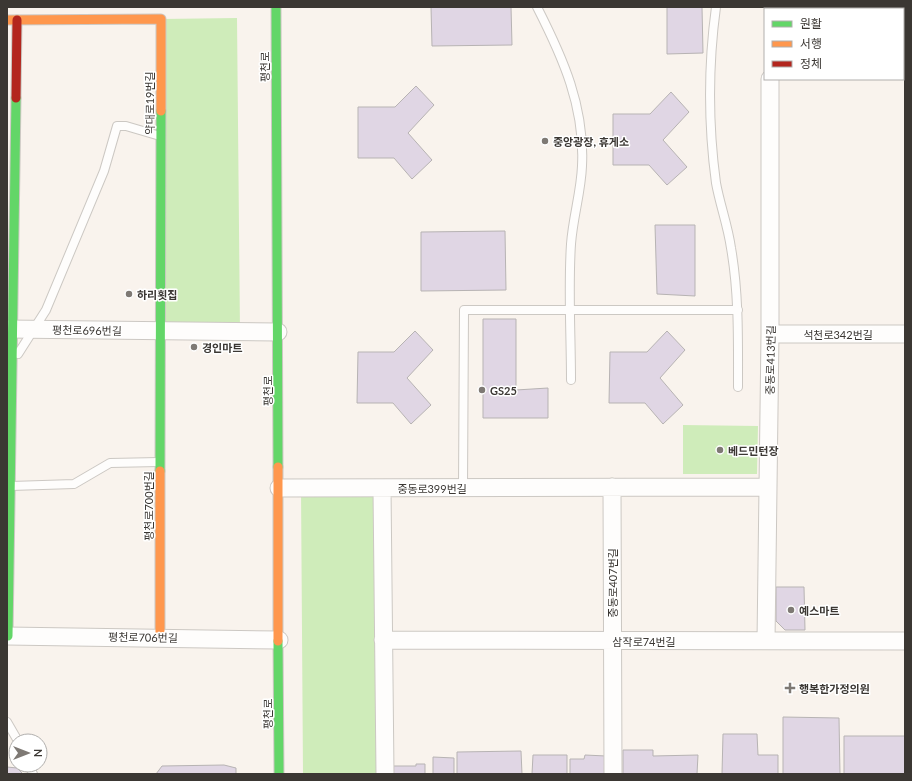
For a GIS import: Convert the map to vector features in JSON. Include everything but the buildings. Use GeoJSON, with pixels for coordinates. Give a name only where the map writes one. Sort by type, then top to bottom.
{"type":"FeatureCollection","features":[{"type":"Feature","properties":{"kind":"street","name":"평천로"},"geometry":{"type":"LineString","coordinates":[[276,7],[279,774]]}},
{"type":"Feature","properties":{"kind":"street","name":"약대로19번길"},"geometry":{"type":"LineString","coordinates":[[7,20],[161,19],[160,331]]}},
{"type":"Feature","properties":{"kind":"street"},"geometry":{"type":"LineString","coordinates":[[8,636],[9,487],[13,364],[10,329],[17,20]]}},
{"type":"Feature","properties":{"kind":"street","name":"중동로413번길"},"geometry":{"type":"LineString","coordinates":[[766,641],[770,334],[770,80]]}},
{"type":"Feature","properties":{"kind":"street","name":"평천로696번길"},"geometry":{"type":"LineString","coordinates":[[10,329],[278,332]]}},
{"type":"Feature","properties":{"kind":"street"},"geometry":{"type":"LineString","coordinates":[[160,331],[160,462]]}},
{"type":"Feature","properties":{"kind":"street","name":"석천로342번길"},"geometry":{"type":"LineString","coordinates":[[770,334],[905,334]]}},
{"type":"Feature","properties":{"kind":"street","name":"평천로700번길"},"geometry":{"type":"LineString","coordinates":[[160,462],[160,637]]}},
{"type":"Feature","properties":{"kind":"street","name":"중동로407번길"},"geometry":{"type":"LineString","coordinates":[[612,487],[613,774]]}},
{"type":"Feature","properties":{"kind":"street","name":"중동로399번길"},"geometry":{"type":"LineString","coordinates":[[384,774],[382,488],[768,487]]}},
{"type":"Feature","properties":{"kind":"street"},"geometry":{"type":"LineString","coordinates":[[279,488],[382,488]]}},
{"type":"Feature","properties":{"kind":"street","name":"평천로706번길"},"geometry":{"type":"LineString","coordinates":[[8,636],[160,637],[279,640]]}},
{"type":"Feature","properties":{"kind":"street","name":"삼작로74번길"},"geometry":{"type":"LineString","coordinates":[[383,640],[905,641]]}},
{"type":"Feature","properties":{"kind":"lane"},"geometry":{"type":"LineString","coordinates":[[537,7],[562,57],[574,94],[581,133],[582,165],[580,191],[571,245],[571,380]]}},
{"type":"Feature","properties":{"kind":"lane"},"geometry":{"type":"LineString","coordinates":[[716,7],[710,62],[710,111],[716,183],[731,247],[738,310],[738,387]]}},
{"type":"Feature","properties":{"kind":"lane"},"geometry":{"type":"LineString","coordinates":[[13,364],[46,310],[104,171],[116,126],[126,126],[160,136]]}},
{"type":"Feature","properties":{"kind":"lane"},"geometry":{"type":"LineString","coordinates":[[463,488],[464,310],[738,310]]}},
{"type":"Feature","properties":{"kind":"lane","name":"평천로700번길"},"geometry":{"type":"LineString","coordinates":[[9,487],[74,484],[110,463],[160,462]]}},
{"type":"Feature","properties":{"kind":"lane"},"geometry":{"type":"LineString","coordinates":[[7,722],[13,733]]}},
{"type":"Feature","properties":{"kind":"green space"},"geometry":{"type":"Polygon","coordinates":[[[237,18],[240,332],[160,331],[161,19],[237,18]]]}},
{"type":"Feature","properties":{"kind":"green space","name":"베드민턴장"},"geometry":{"type":"Polygon","coordinates":[[[683,425],[758,426],[757,474],[683,474],[683,425]]]}},
{"type":"Feature","properties":{"kind":"green space"},"geometry":{"type":"Polygon","coordinates":[[[301,488],[382,488],[385,774],[303,774],[301,488]]]}},
{"type":"Feature","properties":{"kind":"traffic: fast"},"geometry":{"type":"LineString","coordinates":[[276,7],[278,467]]}},
{"type":"Feature","properties":{"kind":"traffic: fast"},"geometry":{"type":"LineString","coordinates":[[8,636],[16,98]]}},
{"type":"Feature","properties":{"kind":"traffic: fast"},"geometry":{"type":"LineString","coordinates":[[160,471],[161,111]]}},
{"type":"Feature","properties":{"kind":"traffic: fast"},"geometry":{"type":"LineString","coordinates":[[278,641],[279,774]]}},
{"type":"Feature","properties":{"kind":"traffic: slow"},"geometry":{"type":"LineString","coordinates":[[7,20],[161,19],[161,111]]}},
{"type":"Feature","properties":{"kind":"traffic: slow"},"geometry":{"type":"LineString","coordinates":[[278,467],[278,641]]}},
{"type":"Feature","properties":{"kind":"traffic: slow"},"geometry":{"type":"LineString","coordinates":[[160,471],[160,637]]}},
{"type":"Feature","properties":{"kind":"traffic: jam"},"geometry":{"type":"LineString","coordinates":[[16,98],[17,20]]}},
{"type":"Feature","properties":{"kind":"place","name":"중앙광장, 휴게소"},"geometry":{"type":"Point","coordinates":[545,141]}},
{"type":"Feature","properties":{"kind":"place","name":"하리횟집"},"geometry":{"type":"Point","coordinates":[129,294]}},
{"type":"Feature","properties":{"kind":"place","name":"경인마트"},"geometry":{"type":"Point","coordinates":[194,347]}},
{"type":"Feature","properties":{"kind":"place","name":"GS25"},"geometry":{"type":"Point","coordinates":[482,390]}},
{"type":"Feature","properties":{"kind":"place","name":"베드민턴장"},"geometry":{"type":"Point","coordinates":[720,450]}},
{"type":"Feature","properties":{"kind":"place","name":"예스마트"},"geometry":{"type":"Point","coordinates":[791,610]}},
{"type":"Feature","properties":{"kind":"place","name":"행복한가정의원"},"geometry":{"type":"Point","coordinates":[790,688]}}]}
